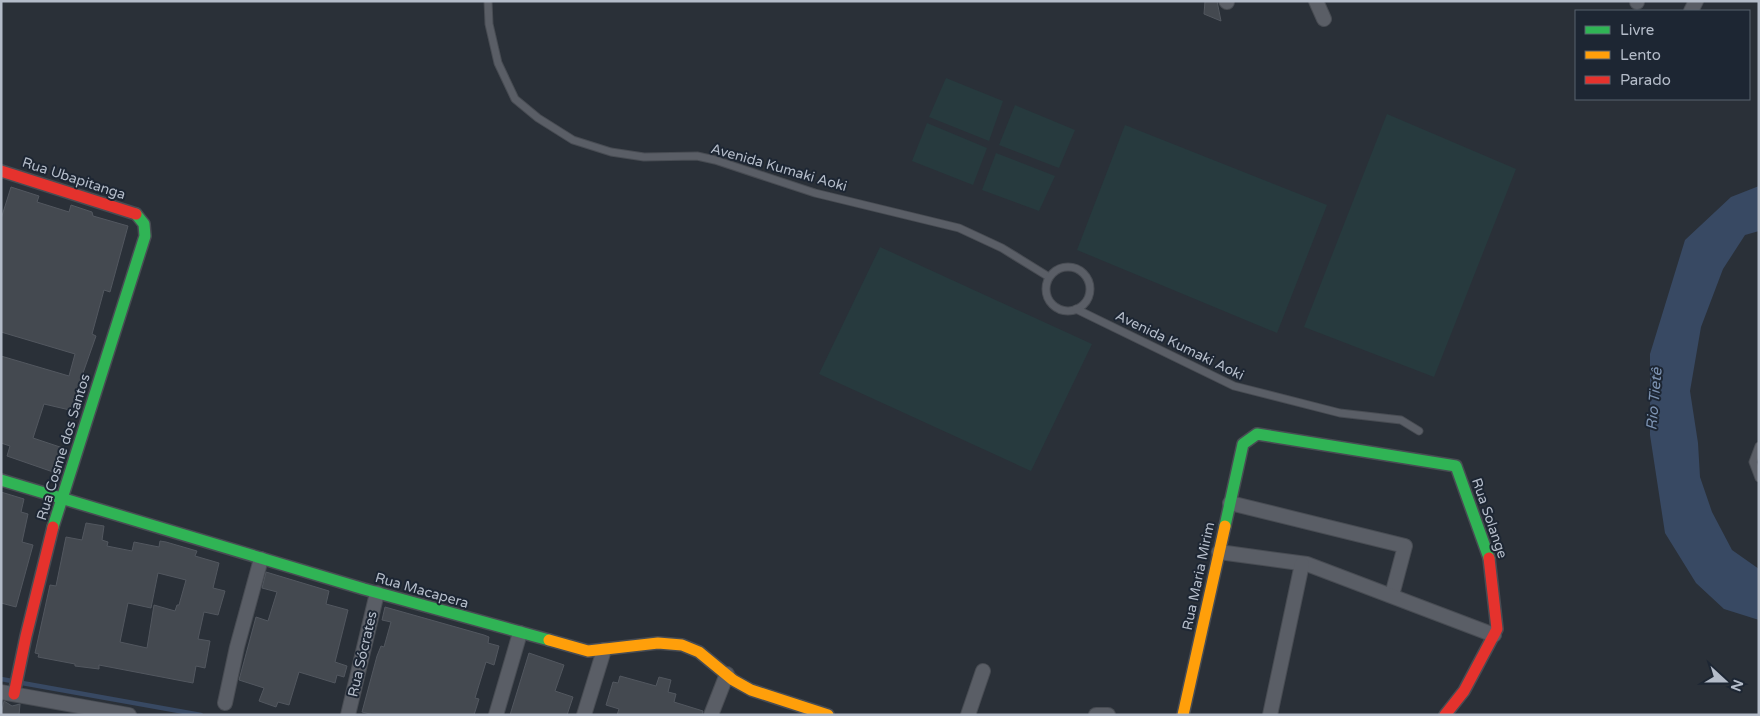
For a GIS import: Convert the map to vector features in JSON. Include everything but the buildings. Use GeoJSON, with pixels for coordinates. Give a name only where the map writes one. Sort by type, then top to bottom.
{"type":"FeatureCollection","features":[{"type":"Feature","properties":{"kind":"street"},"geometry":{"type":"LineString","coordinates":[[1316,1],[1324,19]]}},
{"type":"Feature","properties":{"kind":"street","name":"Rua Ubapitanga"},"geometry":{"type":"LineString","coordinates":[[2,175],[137,214]]}},
{"type":"Feature","properties":{"kind":"street","name":"Rua Cosme dos Santos"},"geometry":{"type":"LineString","coordinates":[[10,691],[19,671],[36,592],[62,499],[145,236],[143,220],[137,214]]}},
{"type":"Feature","properties":{"kind":"street","name":"Rua Solange"},"geometry":{"type":"LineString","coordinates":[[1243,444],[1257,434],[1456,466],[1491,564],[1497,629],[1464,691],[1445,715]]}},
{"type":"Feature","properties":{"kind":"street","name":"Rua Maria Mirim"},"geometry":{"type":"LineString","coordinates":[[1183,715],[1243,444]]}},
{"type":"Feature","properties":{"kind":"street","name":"Rua Macapera"},"geometry":{"type":"LineString","coordinates":[[1,480],[377,593],[588,651],[643,643],[682,645],[705,654],[741,684],[762,694],[828,715]]}},
{"type":"Feature","properties":{"kind":"street"},"geometry":{"type":"LineString","coordinates":[[1230,503],[1405,546],[1392,595]]}},
{"type":"Feature","properties":{"kind":"street"},"geometry":{"type":"LineString","coordinates":[[1219,552],[1302,564],[1392,595],[1494,635]]}},
{"type":"Feature","properties":{"kind":"street"},"geometry":{"type":"LineString","coordinates":[[225,703],[237,647],[261,559]]}},
{"type":"Feature","properties":{"kind":"street"},"geometry":{"type":"LineString","coordinates":[[1270,715],[1302,564]]}},
{"type":"Feature","properties":{"kind":"street","name":"Rua Sócrates"},"geometry":{"type":"LineString","coordinates":[[348,715],[377,593]]}},
{"type":"Feature","properties":{"kind":"street"},"geometry":{"type":"LineString","coordinates":[[496,715],[520,633]]}},
{"type":"Feature","properties":{"kind":"street"},"geometry":{"type":"LineString","coordinates":[[584,715],[604,650]]}},
{"type":"Feature","properties":{"kind":"street"},"geometry":{"type":"LineString","coordinates":[[968,715],[983,671]]}},
{"type":"Feature","properties":{"kind":"street"},"geometry":{"type":"LineString","coordinates":[[711,715],[727,674]]}},
{"type":"Feature","properties":{"kind":"street"},"geometry":{"type":"LineString","coordinates":[[10,691],[84,711],[129,715]]}},
{"type":"Feature","properties":{"kind":"street"},"geometry":{"type":"LineString","coordinates":[[1096,715],[1108,715]]}},
{"type":"Feature","properties":{"kind":"lane","name":"Avenida Kumaki Aoki"},"geometry":{"type":"LineString","coordinates":[[488,1],[489,24],[498,62],[515,99],[538,118],[573,140],[611,152],[644,158],[697,156],[715,160],[814,193],[958,228],[1002,248],[1049,277],[1046,291],[1051,303],[1063,310],[1076,309],[1234,386],[1340,413],[1401,420],[1419,431]]}},
{"type":"Feature","properties":{"kind":"lane"},"geometry":{"type":"LineString","coordinates":[[1049,277],[1059,268],[1066,267],[1079,269],[1084,274],[1088,280],[1089,293],[1087,300],[1076,309]]}},
{"type":"Feature","properties":{"kind":"lane"},"geometry":{"type":"LineString","coordinates":[[1759,446],[1753,462],[1759,478]]}},
{"type":"Feature","properties":{"kind":"green space"},"geometry":{"type":"Polygon","coordinates":[[[946,78],[1003,101],[989,141],[929,117],[946,78]]]}},
{"type":"Feature","properties":{"kind":"green space"},"geometry":{"type":"Polygon","coordinates":[[[1015,105],[1075,130],[1059,168],[999,145],[1015,105]]]}},
{"type":"Feature","properties":{"kind":"green space"},"geometry":{"type":"Polygon","coordinates":[[[1387,114],[1516,169],[1434,377],[1304,327],[1387,114]]]}},
{"type":"Feature","properties":{"kind":"green space"},"geometry":{"type":"Polygon","coordinates":[[[927,123],[987,148],[973,185],[912,161],[927,123]]]}},
{"type":"Feature","properties":{"kind":"green space"},"geometry":{"type":"Polygon","coordinates":[[[1125,125],[1327,205],[1277,333],[1077,250],[1125,125]]]}},
{"type":"Feature","properties":{"kind":"green space"},"geometry":{"type":"Polygon","coordinates":[[[996,153],[1055,176],[1039,211],[982,190],[996,153]]]}},
{"type":"Feature","properties":{"kind":"green space"},"geometry":{"type":"Polygon","coordinates":[[[880,247],[1092,344],[1031,471],[819,374],[880,247]]]}},
{"type":"Feature","properties":{"kind":"water","name":"Rio Tietê"},"geometry":{"type":"Polygon","coordinates":[[[1759,186],[1759,231],[1745,235],[1723,269],[1701,327],[1690,391],[1698,443],[1700,477],[1712,512],[1732,550],[1759,569],[1759,620],[1724,609],[1696,583],[1665,533],[1650,435],[1650,354],[1685,240],[1731,197],[1759,186]]]}},
{"type":"Feature","properties":{"kind":"waterway"},"geometry":{"type":"LineString","coordinates":[[1,679],[12,681]]}},
{"type":"Feature","properties":{"kind":"waterway"},"geometry":{"type":"LineString","coordinates":[[22,683],[201,715]]}},
{"type":"Feature","properties":{"kind":"traffic: fast"},"geometry":{"type":"LineString","coordinates":[[53,527],[145,236],[144,224],[136,214]]}},
{"type":"Feature","properties":{"kind":"traffic: fast"},"geometry":{"type":"LineString","coordinates":[[1225,526],[1243,444],[1257,434],[1456,466],[1489,558]]}},
{"type":"Feature","properties":{"kind":"traffic: fast"},"geometry":{"type":"LineString","coordinates":[[1,480],[364,589],[549,640]]}},
{"type":"Feature","properties":{"kind":"traffic: slow"},"geometry":{"type":"LineString","coordinates":[[1183,715],[1225,526]]}},
{"type":"Feature","properties":{"kind":"traffic: slow"},"geometry":{"type":"LineString","coordinates":[[549,640],[588,651],[658,643],[682,645],[699,652],[733,680],[751,690],[828,715]]}},
{"type":"Feature","properties":{"kind":"traffic: jam"},"geometry":{"type":"LineString","coordinates":[[1,171],[136,214]]}},
{"type":"Feature","properties":{"kind":"traffic: jam"},"geometry":{"type":"LineString","coordinates":[[14,694],[26,636],[53,527]]}},
{"type":"Feature","properties":{"kind":"traffic: jam"},"geometry":{"type":"LineString","coordinates":[[1445,715],[1464,691],[1497,629],[1489,558]]}}]}
